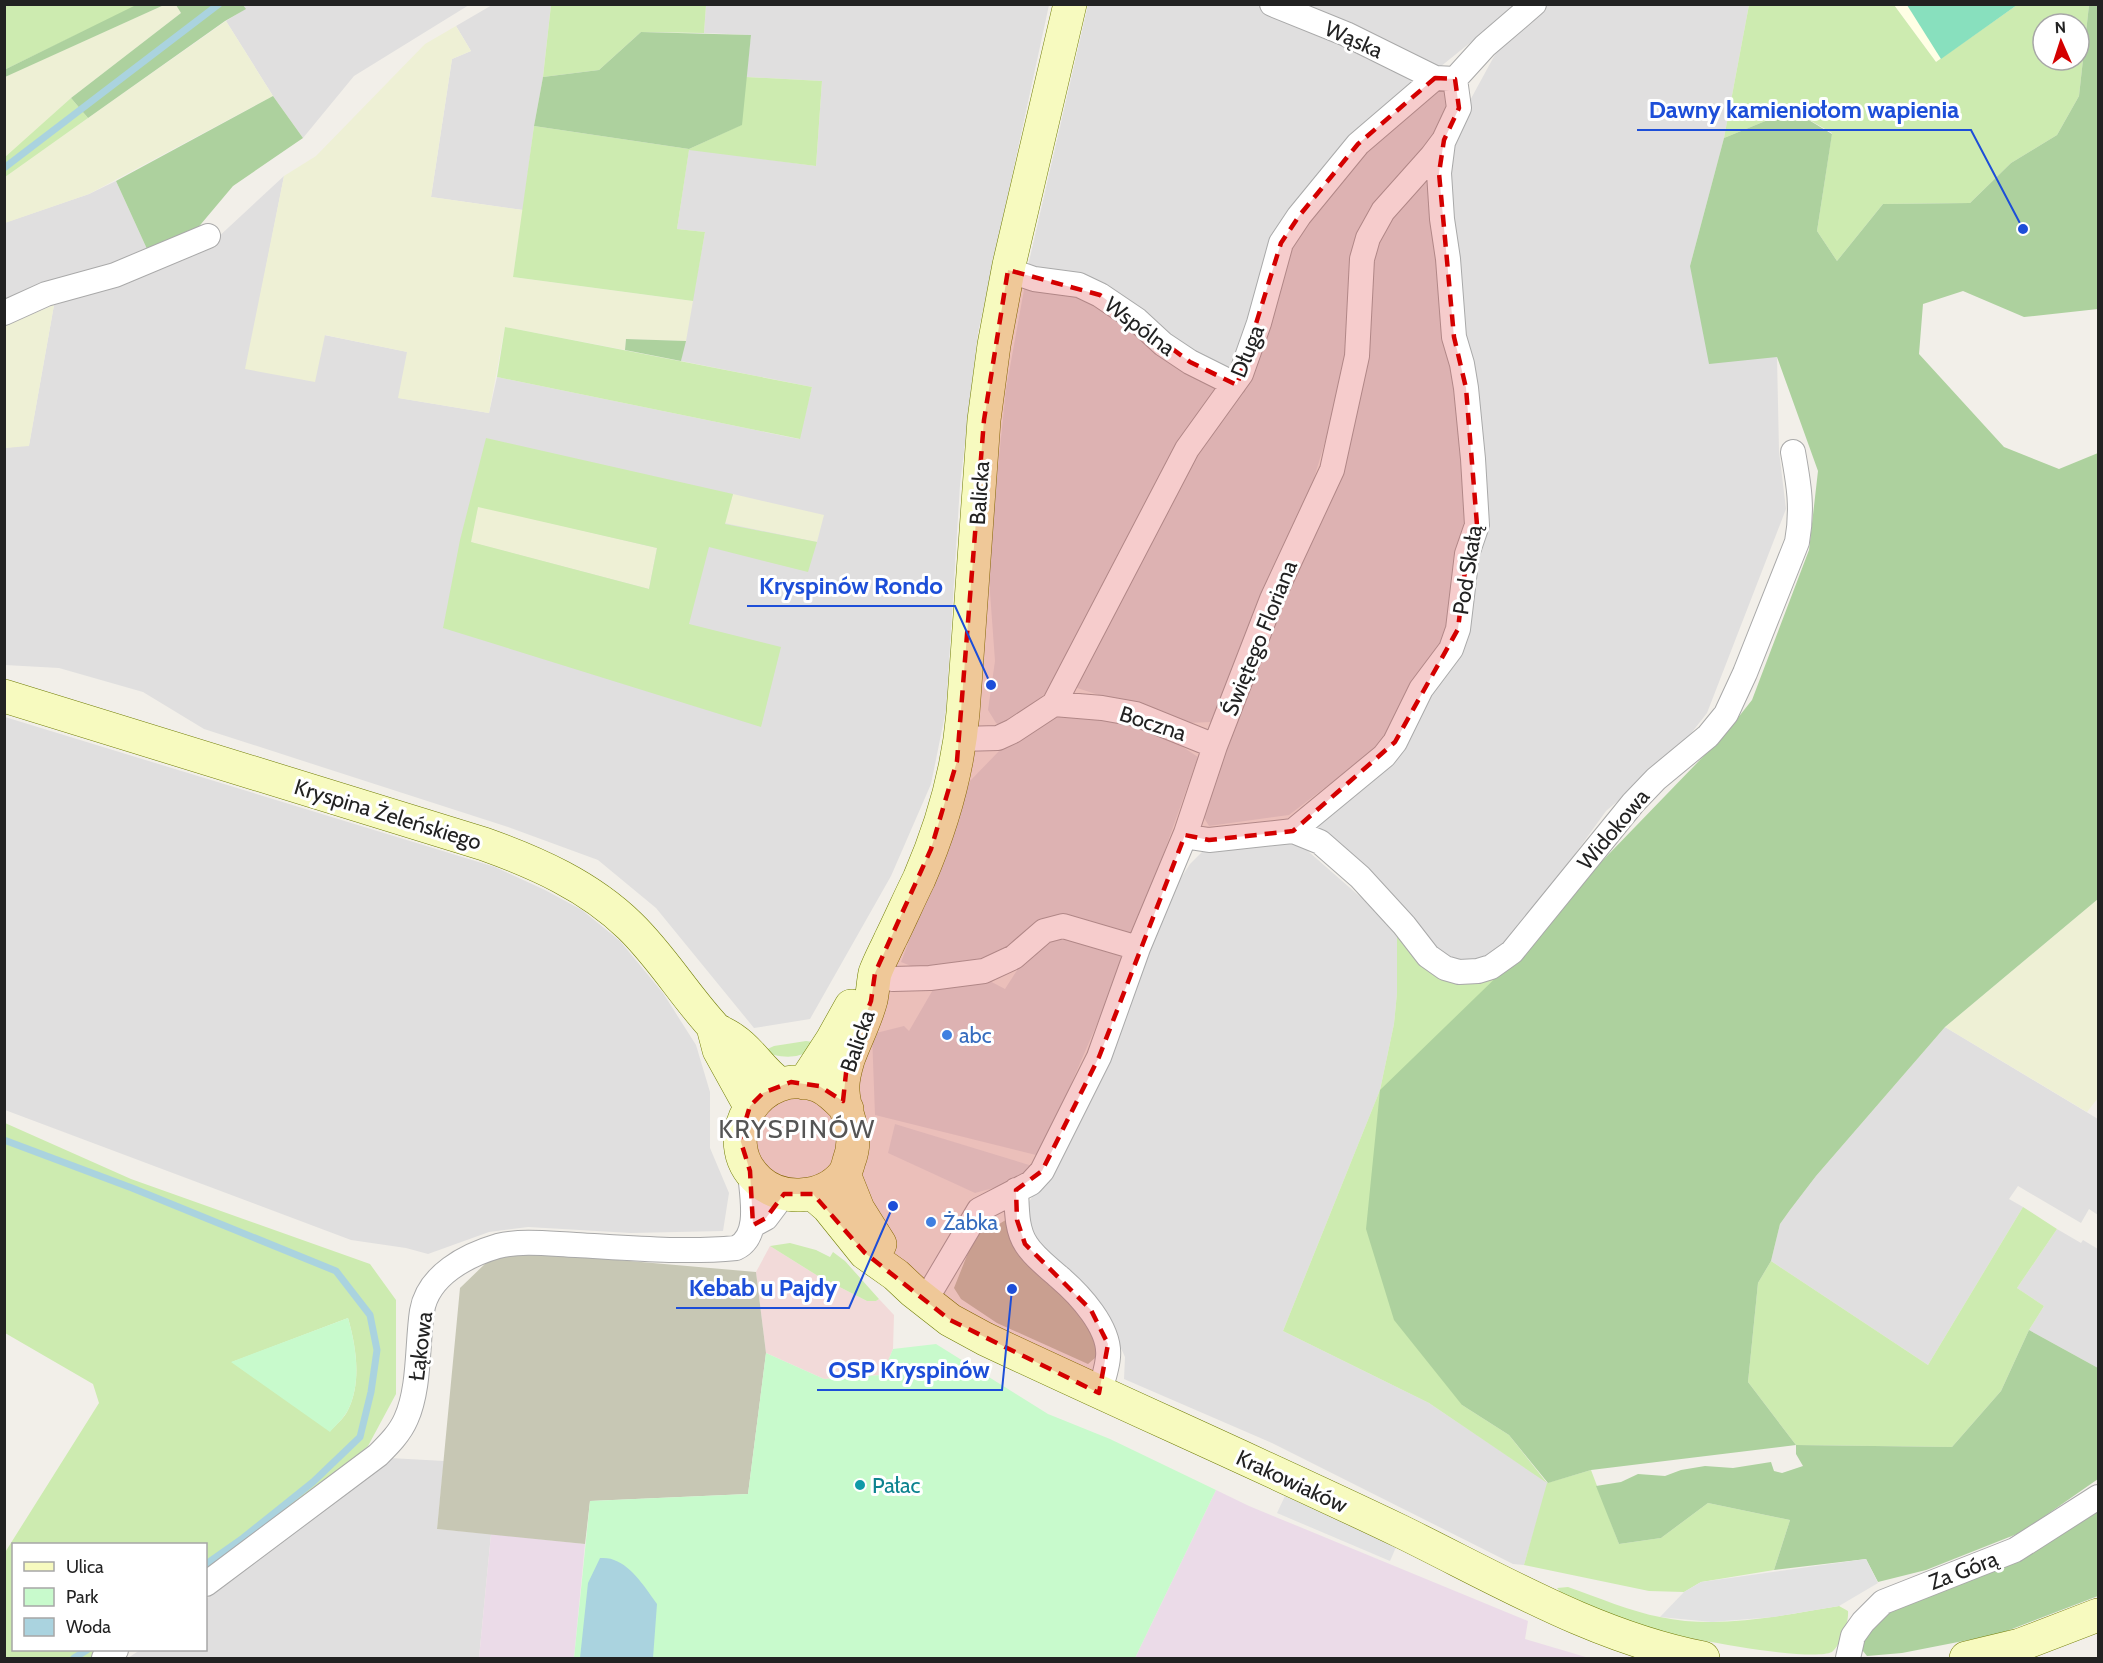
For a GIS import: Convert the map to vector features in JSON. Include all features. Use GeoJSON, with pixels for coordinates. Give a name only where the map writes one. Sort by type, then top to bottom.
{"type":"FeatureCollection","features":[{"type":"Feature","properties":{"kind":"main road","name":"Balicka"},"geometry":{"type":"LineString","coordinates":[[792,1084],[832,1040],[855,998],[875,973],[931,849],[946,809],[960,739],[984,420],[994,345],[1008,270],[1070,4]]}},
{"type":"Feature","properties":{"kind":"main road","name":"Kryspina Żeleńskiego"},"geometry":{"type":"LineString","coordinates":[[4,696],[484,844],[561,875],[581,887],[629,925],[662,961],[713,1027],[735,1040],[767,1075],[792,1084]]}},
{"type":"Feature","properties":{"kind":"main road","name":"Balicka"},"geometry":{"type":"LineString","coordinates":[[847,1109],[843,1093],[843,1079],[852,1048],[871,1001],[875,973]]}},
{"type":"Feature","properties":{"kind":"main road","name":"Kryspina Żeleńskiego"},"geometry":{"type":"LineString","coordinates":[[713,1027],[718,1050],[750,1106]]}},
{"type":"Feature","properties":{"kind":"main road"},"geometry":{"type":"LineString","coordinates":[[792,1084],[819,1086],[834,1095],[847,1109],[854,1141],[844,1174],[828,1186],[798,1194],[771,1189],[759,1181],[750,1171],[742,1155],[740,1139],[742,1122],[750,1106],[763,1093],[792,1084]]}},
{"type":"Feature","properties":{"kind":"main road","name":"Krakowiaków"},"geometry":{"type":"LineString","coordinates":[[844,1174],[858,1209],[896,1275]]}},
{"type":"Feature","properties":{"kind":"main road","name":"Krakowiaków"},"geometry":{"type":"LineString","coordinates":[[798,1194],[828,1207],[865,1253],[896,1275],[950,1320],[985,1339],[1310,1489],[1600,1629],[1674,1653],[1703,1659]]}},
{"type":"Feature","properties":{"kind":"main road"},"geometry":{"type":"LineString","coordinates":[[1966,1659],[2020,1645],[2098,1615]]}},
{"type":"Feature","properties":{"kind":"street","name":"Wąska"},"geometry":{"type":"LineString","coordinates":[[1272,4],[1445,78]]}},
{"type":"Feature","properties":{"kind":"street","name":"Długa"},"geometry":{"type":"LineString","coordinates":[[960,739],[998,738],[1013,731],[1053,704],[1187,449],[1241,374],[1259,323],[1281,243],[1293,225],[1358,144],[1445,78],[1534,4]]}},
{"type":"Feature","properties":{"kind":"street","name":"Świętego Floriana"},"geometry":{"type":"LineString","coordinates":[[925,1301],[978,1210],[1031,1183],[1042,1171],[1099,1057],[1138,948],[1186,833],[1215,746],[1272,599],[1332,470],[1357,356],[1362,259],[1368,238],[1383,211],[1444,140],[1459,108],[1445,78]]}},
{"type":"Feature","properties":{"kind":"street","name":"Pod Skałą"},"geometry":{"type":"LineString","coordinates":[[1293,831],[1384,756],[1395,742],[1421,689],[1451,649],[1458,629],[1467,554],[1477,525],[1467,400],[1462,364],[1454,337],[1448,259],[1442,219],[1439,173],[1444,140]]}},
{"type":"Feature","properties":{"kind":"street"},"geometry":{"type":"LineString","coordinates":[[4,313],[46,294],[115,275],[208,236]]}},
{"type":"Feature","properties":{"kind":"street","name":"Wspólna"},"geometry":{"type":"LineString","coordinates":[[1008,270],[1034,279],[1079,285],[1100,295],[1137,320],[1163,344],[1190,362],[1234,384]]}},
{"type":"Feature","properties":{"kind":"street","name":"Widokowa"},"geometry":{"type":"LineString","coordinates":[[1293,831],[1320,842],[1366,882],[1428,956],[1445,968],[1459,972],[1478,971],[1491,967],[1512,952],[1633,803],[1656,779],[1708,736],[1726,714],[1745,673],[1797,542],[1801,520],[1801,494],[1793,452]]}},
{"type":"Feature","properties":{"kind":"street","name":"Boczna"},"geometry":{"type":"LineString","coordinates":[[1053,704],[1102,708],[1136,714],[1215,746]]}},
{"type":"Feature","properties":{"kind":"street"},"geometry":{"type":"LineString","coordinates":[[1186,833],[1196,838],[1209,840],[1293,831]]}},
{"type":"Feature","properties":{"kind":"street"},"geometry":{"type":"LineString","coordinates":[[875,973],[892,979],[930,978],[984,971],[1014,957],[1044,931],[1063,926],[1138,948]]}},
{"type":"Feature","properties":{"kind":"street"},"geometry":{"type":"LineString","coordinates":[[750,1171],[753,1226]]}},
{"type":"Feature","properties":{"kind":"street"},"geometry":{"type":"LineString","coordinates":[[1016,1190],[1017,1220],[1025,1244],[1071,1287],[1091,1310],[1108,1344],[1108,1357],[1099,1393]]}},
{"type":"Feature","properties":{"kind":"street","name":"Łąkowa"},"geometry":{"type":"LineString","coordinates":[[207,1583],[378,1455],[395,1437],[407,1418],[414,1392],[423,1307],[432,1285],[461,1261],[499,1246],[525,1243],[647,1249],[736,1248],[744,1243],[753,1226],[798,1194]]}},
{"type":"Feature","properties":{"kind":"street","name":"Za Górą"},"geometry":{"type":"LineString","coordinates":[[1848,1659],[1853,1636],[1883,1602],[2014,1550],[2098,1497]]}},
{"type":"Feature","properties":{"kind":"highlighted area"},"geometry":{"type":"Polygon","coordinates":[[[1435,78],[1455,79],[1459,108],[1444,140],[1439,173],[1454,337],[1466,388],[1477,525],[1467,554],[1458,629],[1395,742],[1293,831],[1209,840],[1185,835],[1099,1057],[1042,1171],[1016,1190],[1017,1220],[1025,1244],[1091,1310],[1108,1344],[1099,1393],[950,1320],[865,1253],[813,1194],[784,1194],[766,1218],[753,1225],[750,1171],[740,1139],[750,1106],[763,1093],[791,1082],[819,1086],[843,1101],[847,1064],[871,1001],[875,973],[931,849],[957,761],[984,420],[1008,270],[1100,295],[1190,362],[1237,385],[1281,243],[1299,216],[1358,144],[1435,78]]]}},
{"type":"Feature","properties":{"kind":"shaded area"},"geometry":{"type":"Polygon","coordinates":[[[164,5],[176,5],[181,13],[71,98],[5,158],[4,77],[164,5]]]}},
{"type":"Feature","properties":{"kind":"shaded area"},"geometry":{"type":"Polygon","coordinates":[[[243,5],[469,5],[354,76],[303,138],[273,96],[226,21],[245,9],[243,5]]]}},
{"type":"Feature","properties":{"kind":"shaded area"},"geometry":{"type":"Polygon","coordinates":[[[492,5],[551,5],[543,77],[523,210],[431,197],[452,59],[471,51],[456,26],[492,5]]]}},
{"type":"Feature","properties":{"kind":"shaded area"},"geometry":{"type":"Polygon","coordinates":[[[706,5],[1049,5],[978,333],[960,485],[946,710],[931,784],[891,876],[810,1019],[754,1028],[656,908],[598,860],[508,827],[204,729],[143,692],[59,668],[5,665],[4,448],[29,445],[54,305],[145,275],[215,240],[284,176],[246,369],[324,335],[408,352],[399,398],[489,413],[497,377],[799,439],[812,387],[681,361],[705,232],[677,229],[689,149],[816,166],[822,81],[746,77],[751,35],[704,33],[706,5]]]}},
{"type":"Feature","properties":{"kind":"shaded area"},"geometry":{"type":"Polygon","coordinates":[[[1088,5],[1256,5],[1421,78],[1326,163],[1285,221],[1239,347],[1227,371],[1027,270],[1088,5]]]}},
{"type":"Feature","properties":{"kind":"shaded area"},"geometry":{"type":"Polygon","coordinates":[[[1288,5],[1517,5],[1440,67],[1288,5]]]}},
{"type":"Feature","properties":{"kind":"shaded area"},"geometry":{"type":"Polygon","coordinates":[[[1546,5],[1749,5],[1724,138],[1690,266],[1777,357],[1779,451],[1786,509],[1707,713],[1678,750],[1606,811],[1508,947],[1476,966],[1450,962],[1309,823],[1401,748],[1468,581],[1449,139],[1504,38],[1546,5]]]}},
{"type":"Feature","properties":{"kind":"shaded area"},"geometry":{"type":"Polygon","coordinates":[[[1894,5],[2017,5],[1936,62],[1894,5]]]}},
{"type":"Feature","properties":{"kind":"shaded area"},"geometry":{"type":"Polygon","coordinates":[[[226,21],[273,96],[89,194],[5,223],[4,177],[226,21]]]}},
{"type":"Feature","properties":{"kind":"shaded area"},"geometry":{"type":"Polygon","coordinates":[[[456,26],[471,51],[452,59],[431,197],[523,210],[513,277],[693,301],[686,341],[626,339],[625,350],[505,327],[489,413],[398,398],[407,352],[325,335],[315,382],[245,369],[284,176],[316,156],[425,44],[456,26]]]}},
{"type":"Feature","properties":{"kind":"shaded area"},"geometry":{"type":"Polygon","coordinates":[[[1436,85],[1445,89],[1453,101],[1431,147],[1368,216],[1350,359],[1312,485],[1264,590],[1212,722],[1185,723],[1071,686],[1199,445],[1257,366],[1290,244],[1367,144],[1436,85]]]}},
{"type":"Feature","properties":{"kind":"shaded area"},"geometry":{"type":"Polygon","coordinates":[[[1433,171],[1457,370],[1466,513],[1446,639],[1385,742],[1289,815],[1209,826],[1201,813],[1261,643],[1343,457],[1364,297],[1380,229],[1433,171]]]}},
{"type":"Feature","properties":{"kind":"shaded area"},"geometry":{"type":"Polygon","coordinates":[[[116,181],[147,249],[5,306],[4,223],[89,194],[116,181]]]}},
{"type":"Feature","properties":{"kind":"shaded area"},"geometry":{"type":"Polygon","coordinates":[[[1025,284],[1071,289],[1220,387],[1049,690],[1018,719],[1002,726],[996,723],[988,710],[995,661],[988,565],[1006,389],[1025,284]]]}},
{"type":"Feature","properties":{"kind":"shaded area"},"geometry":{"type":"Polygon","coordinates":[[[54,305],[29,446],[5,448],[4,326],[54,305]]]}},
{"type":"Feature","properties":{"kind":"shaded area"},"geometry":{"type":"Polygon","coordinates":[[[733,494],[824,515],[817,542],[724,523],[733,494]]]}},
{"type":"Feature","properties":{"kind":"shaded area"},"geometry":{"type":"Polygon","coordinates":[[[478,506],[657,548],[649,589],[470,542],[478,506]]]}},
{"type":"Feature","properties":{"kind":"shaded area"},"geometry":{"type":"Polygon","coordinates":[[[1053,715],[1126,721],[1168,737],[1198,757],[1135,934],[1059,916],[997,958],[926,972],[901,962],[970,781],[1000,750],[1053,715]]]}},
{"type":"Feature","properties":{"kind":"shaded area"},"geometry":{"type":"Polygon","coordinates":[[[5,717],[495,867],[582,910],[620,941],[663,993],[696,1045],[710,1092],[710,1148],[729,1193],[723,1231],[631,1233],[528,1227],[489,1232],[428,1254],[406,1248],[351,1240],[5,1110],[5,717]]]}},
{"type":"Feature","properties":{"kind":"shaded area"},"geometry":{"type":"Polygon","coordinates":[[[1301,845],[1397,929],[1397,993],[1394,1024],[1380,1090],[1283,1331],[1429,1403],[1548,1483],[1524,1565],[1513,1564],[1272,1443],[1124,1379],[1125,1357],[1106,1315],[1027,1237],[1024,1210],[1050,1168],[1170,895],[1190,864],[1207,847],[1301,845]]]}},
{"type":"Feature","properties":{"kind":"shaded area"},"geometry":{"type":"Polygon","coordinates":[[[2098,899],[2098,1098],[2087,1112],[1945,1027],[2098,899]]]}},
{"type":"Feature","properties":{"kind":"shaded area"},"geometry":{"type":"Polygon","coordinates":[[[1058,930],[1128,952],[1040,1156],[875,1115],[872,1034],[904,1026],[909,1031],[938,981],[986,979],[1005,989],[1030,950],[1058,930]]]}},
{"type":"Feature","properties":{"kind":"shaded area"},"geometry":{"type":"Polygon","coordinates":[[[1945,1027],[2098,1119],[2098,1215],[2089,1209],[2081,1223],[2018,1186],[2009,1199],[2023,1207],[1928,1365],[1771,1261],[1780,1224],[1790,1210],[1816,1176],[1945,1027]]]}},
{"type":"Feature","properties":{"kind":"shaded area"},"geometry":{"type":"Polygon","coordinates":[[[895,1124],[1036,1167],[1030,1178],[975,1193],[888,1153],[895,1124]]]}},
{"type":"Feature","properties":{"kind":"shaded area"},"geometry":{"type":"Polygon","coordinates":[[[1022,1210],[1026,1238],[1115,1341],[1088,1364],[997,1323],[961,1299],[954,1288],[976,1233],[986,1232],[1022,1210]]]}},
{"type":"Feature","properties":{"kind":"shaded area"},"geometry":{"type":"Polygon","coordinates":[[[2057,1229],[2081,1243],[2083,1240],[2098,1249],[2098,1368],[2029,1330],[2044,1306],[2017,1288],[2057,1229]]]}},
{"type":"Feature","properties":{"kind":"shaded area"},"geometry":{"type":"Polygon","coordinates":[[[770,1246],[818,1276],[867,1301],[879,1299],[894,1315],[893,1349],[882,1375],[824,1379],[766,1353],[756,1272],[770,1246]]]}},
{"type":"Feature","properties":{"kind":"shaded area"},"geometry":{"type":"Polygon","coordinates":[[[515,1251],[756,1272],[766,1353],[748,1494],[590,1501],[585,1544],[437,1529],[460,1288],[488,1261],[515,1251]]]}},
{"type":"Feature","properties":{"kind":"shaded area"},"geometry":{"type":"Polygon","coordinates":[[[390,1458],[444,1461],[437,1529],[491,1534],[479,1658],[128,1658],[138,1651],[207,1651],[207,1598],[390,1458]]]}},
{"type":"Feature","properties":{"kind":"shaded area"},"geometry":{"type":"Polygon","coordinates":[[[1216,1490],[1249,1506],[1528,1621],[1525,1639],[1589,1658],[1135,1658],[1216,1490]]]}},
{"type":"Feature","properties":{"kind":"shaded area"},"geometry":{"type":"Polygon","coordinates":[[[1285,1496],[1397,1545],[1390,1561],[1277,1513],[1285,1496]]]}},
{"type":"Feature","properties":{"kind":"shaded area"},"geometry":{"type":"Polygon","coordinates":[[[491,1534],[585,1544],[574,1658],[479,1658],[491,1534]]]}},
{"type":"Feature","properties":{"kind":"shaded area"},"geometry":{"type":"Polygon","coordinates":[[[1866,1559],[1878,1583],[1839,1606],[1774,1617],[1712,1622],[1660,1617],[1684,1592],[1701,1582],[1866,1559]]]}},
{"type":"Feature","properties":{"kind":"green space"},"geometry":{"type":"Polygon","coordinates":[[[138,4],[164,5],[5,77],[5,65],[6,69],[138,4]]]}},
{"type":"Feature","properties":{"kind":"green space"},"geometry":{"type":"Polygon","coordinates":[[[4,5],[138,5],[6,69],[4,5]]]}},
{"type":"Feature","properties":{"kind":"green space"},"geometry":{"type":"Polygon","coordinates":[[[176,5],[243,5],[246,9],[225,21],[88,118],[71,98],[181,13],[176,5]]]}},
{"type":"Feature","properties":{"kind":"green space"},"geometry":{"type":"Polygon","coordinates":[[[551,5],[706,5],[704,33],[641,32],[599,70],[543,77],[551,5]]]}},
{"type":"Feature","properties":{"kind":"green space"},"geometry":{"type":"Polygon","coordinates":[[[1749,5],[1894,5],[1936,62],[2017,5],[2089,5],[2088,12],[2031,12],[2031,72],[2082,72],[2079,96],[2057,135],[2011,163],[1970,203],[1883,204],[1837,261],[1817,231],[1832,133],[1792,110],[1724,138],[1749,5]]]}},
{"type":"Feature","properties":{"kind":"green space"},"geometry":{"type":"Polygon","coordinates":[[[1907,5],[2017,5],[1941,59],[1907,5]]]}},
{"type":"Feature","properties":{"kind":"green space"},"geometry":{"type":"Polygon","coordinates":[[[2089,5],[2098,5],[2098,309],[2024,317],[1963,291],[1923,304],[1919,354],[2004,447],[2059,469],[2098,453],[2098,899],[1945,1027],[1816,1176],[1780,1224],[1771,1261],[1758,1283],[1748,1382],[1796,1445],[1591,1470],[1548,1483],[1509,1435],[1462,1405],[1394,1320],[1366,1229],[1380,1090],[1511,963],[1576,888],[1725,734],[1752,700],[1809,550],[1818,471],[1777,357],[1709,364],[1690,266],[1724,138],[1792,110],[1832,134],[1817,231],[1837,261],[1883,204],[1970,203],[2011,163],[2057,135],[2079,96],[2082,72],[2091,72],[2091,12],[2088,12],[2089,5]]]}},
{"type":"Feature","properties":{"kind":"green space"},"geometry":{"type":"Polygon","coordinates":[[[641,32],[751,35],[742,125],[689,149],[534,126],[543,77],[599,70],[641,32]]]}},
{"type":"Feature","properties":{"kind":"green space"},"geometry":{"type":"Polygon","coordinates":[[[746,77],[822,81],[816,166],[689,150],[677,229],[705,232],[693,301],[513,277],[534,126],[689,149],[741,125],[746,77]]]}},
{"type":"Feature","properties":{"kind":"green space"},"geometry":{"type":"Polygon","coordinates":[[[273,96],[303,138],[233,186],[196,230],[147,249],[116,181],[273,96]]]}},
{"type":"Feature","properties":{"kind":"green space"},"geometry":{"type":"Polygon","coordinates":[[[71,98],[88,118],[5,177],[4,158],[71,98]]]}},
{"type":"Feature","properties":{"kind":"green space"},"geometry":{"type":"Polygon","coordinates":[[[505,327],[812,387],[800,439],[497,377],[505,327]]]}},
{"type":"Feature","properties":{"kind":"green space"},"geometry":{"type":"Polygon","coordinates":[[[626,339],[686,341],[681,361],[625,350],[626,339]]]}},
{"type":"Feature","properties":{"kind":"green space"},"geometry":{"type":"Polygon","coordinates":[[[486,438],[733,494],[725,524],[817,542],[808,572],[709,547],[689,624],[781,647],[761,727],[443,628],[460,540],[486,438]],[[478,507],[471,542],[649,589],[657,548],[478,507]]]}},
{"type":"Feature","properties":{"kind":"green space"},"geometry":{"type":"Polygon","coordinates":[[[1397,929],[1451,981],[1511,963],[1462,1405],[1509,1435],[1547,1483],[1429,1403],[1283,1331],[1380,1090],[1394,1024],[1397,993],[1397,929]]]}},
{"type":"Feature","properties":{"kind":"green space"},"geometry":{"type":"Polygon","coordinates":[[[813,1042],[809,1051],[798,1056],[779,1056],[763,1051],[774,1046],[813,1042]]]}},
{"type":"Feature","properties":{"kind":"green space"},"geometry":{"type":"Polygon","coordinates":[[[5,1123],[131,1179],[370,1264],[396,1300],[396,1394],[368,1446],[333,1476],[207,1573],[207,1543],[12,1543],[12,1651],[105,1651],[95,1658],[5,1658],[4,1554],[99,1403],[93,1384],[5,1333],[5,1123]],[[348,1318],[232,1362],[330,1431],[347,1413],[352,1399],[356,1376],[355,1352],[348,1318]]]}},
{"type":"Feature","properties":{"kind":"green space"},"geometry":{"type":"Polygon","coordinates":[[[2023,1207],[2057,1229],[2017,1288],[2044,1306],[2029,1330],[2001,1391],[1952,1447],[1796,1445],[1748,1382],[1758,1283],[1771,1261],[1928,1365],[2023,1207]]]}},
{"type":"Feature","properties":{"kind":"green space"},"geometry":{"type":"Polygon","coordinates":[[[790,1243],[816,1250],[830,1257],[833,1252],[845,1261],[879,1299],[867,1301],[818,1276],[770,1246],[790,1243]]]}},
{"type":"Feature","properties":{"kind":"green space"},"geometry":{"type":"Polygon","coordinates":[[[348,1318],[355,1352],[355,1388],[348,1410],[330,1432],[231,1362],[348,1318]]]}},
{"type":"Feature","properties":{"kind":"green space"},"geometry":{"type":"Polygon","coordinates":[[[2029,1330],[2098,1368],[2098,1479],[2022,1532],[1926,1570],[1878,1582],[1866,1559],[1774,1570],[1790,1520],[1708,1503],[1661,1538],[1619,1544],[1596,1486],[1621,1482],[1638,1474],[1665,1476],[1681,1470],[1705,1466],[1733,1468],[1771,1462],[1774,1471],[1782,1473],[1803,1466],[1796,1454],[1796,1445],[1952,1447],[2001,1391],[2029,1330]]]}},
{"type":"Feature","properties":{"kind":"green space"},"geometry":{"type":"Polygon","coordinates":[[[936,1344],[1048,1414],[1110,1439],[1216,1490],[1135,1658],[574,1658],[590,1501],[748,1494],[766,1353],[824,1379],[882,1375],[893,1349],[936,1344]]]}},
{"type":"Feature","properties":{"kind":"green space"},"geometry":{"type":"Polygon","coordinates":[[[1591,1470],[1619,1544],[1661,1538],[1708,1503],[1790,1520],[1774,1570],[1701,1582],[1684,1592],[1649,1591],[1524,1565],[1547,1483],[1591,1470]]]}},
{"type":"Feature","properties":{"kind":"green space"},"geometry":{"type":"Polygon","coordinates":[[[2098,1508],[2098,1596],[1999,1634],[1902,1653],[1867,1656],[1858,1645],[1880,1612],[2098,1508]]]}},
{"type":"Feature","properties":{"kind":"green space"},"geometry":{"type":"Polygon","coordinates":[[[1568,1587],[1638,1612],[1682,1621],[1750,1620],[1839,1606],[1848,1611],[1848,1616],[1841,1639],[1832,1652],[1796,1654],[1705,1641],[1636,1625],[1564,1596],[1557,1588],[1568,1587]]]}},
{"type":"Feature","properties":{"kind":"water"},"geometry":{"type":"Polygon","coordinates":[[[600,1558],[612,1559],[621,1563],[638,1579],[657,1604],[653,1658],[580,1658],[588,1583],[600,1558]]]}},
{"type":"Feature","properties":{"kind":"waterway"},"geometry":{"type":"LineString","coordinates":[[4,168],[219,4]]}},
{"type":"Feature","properties":{"kind":"waterway"},"geometry":{"type":"LineString","coordinates":[[4,1140],[132,1188],[336,1271],[370,1315],[377,1350],[371,1392],[360,1437],[313,1482],[243,1538],[207,1563]]}},
{"type":"Feature","properties":{"kind":"waterway"},"geometry":{"type":"LineString","coordinates":[[74,1658],[85,1651]]}},
{"type":"Feature","properties":{"kind":"place","name":"Dawny kamieniołom wapienia"},"geometry":{"type":"Point","coordinates":[2023,229]}},
{"type":"Feature","properties":{"kind":"place","name":"Kryspinów Rondo"},"geometry":{"type":"Point","coordinates":[991,685]}},
{"type":"Feature","properties":{"kind":"place","name":"abc"},"geometry":{"type":"Point","coordinates":[947,1035]}},
{"type":"Feature","properties":{"kind":"place","name":"Kebab u Pajdy"},"geometry":{"type":"Point","coordinates":[893,1206]}},
{"type":"Feature","properties":{"kind":"place","name":"Żabka"},"geometry":{"type":"Point","coordinates":[931,1222]}},
{"type":"Feature","properties":{"kind":"place","name":"OSP Kryspinów"},"geometry":{"type":"Point","coordinates":[1012,1289]}},
{"type":"Feature","properties":{"kind":"place","name":"Pałac"},"geometry":{"type":"Point","coordinates":[860,1485]}},
{"type":"Feature","properties":{"kind":"district","name":"KRYSPINÓW"},"geometry":{"type":"Point","coordinates":[797,1129]}}]}
